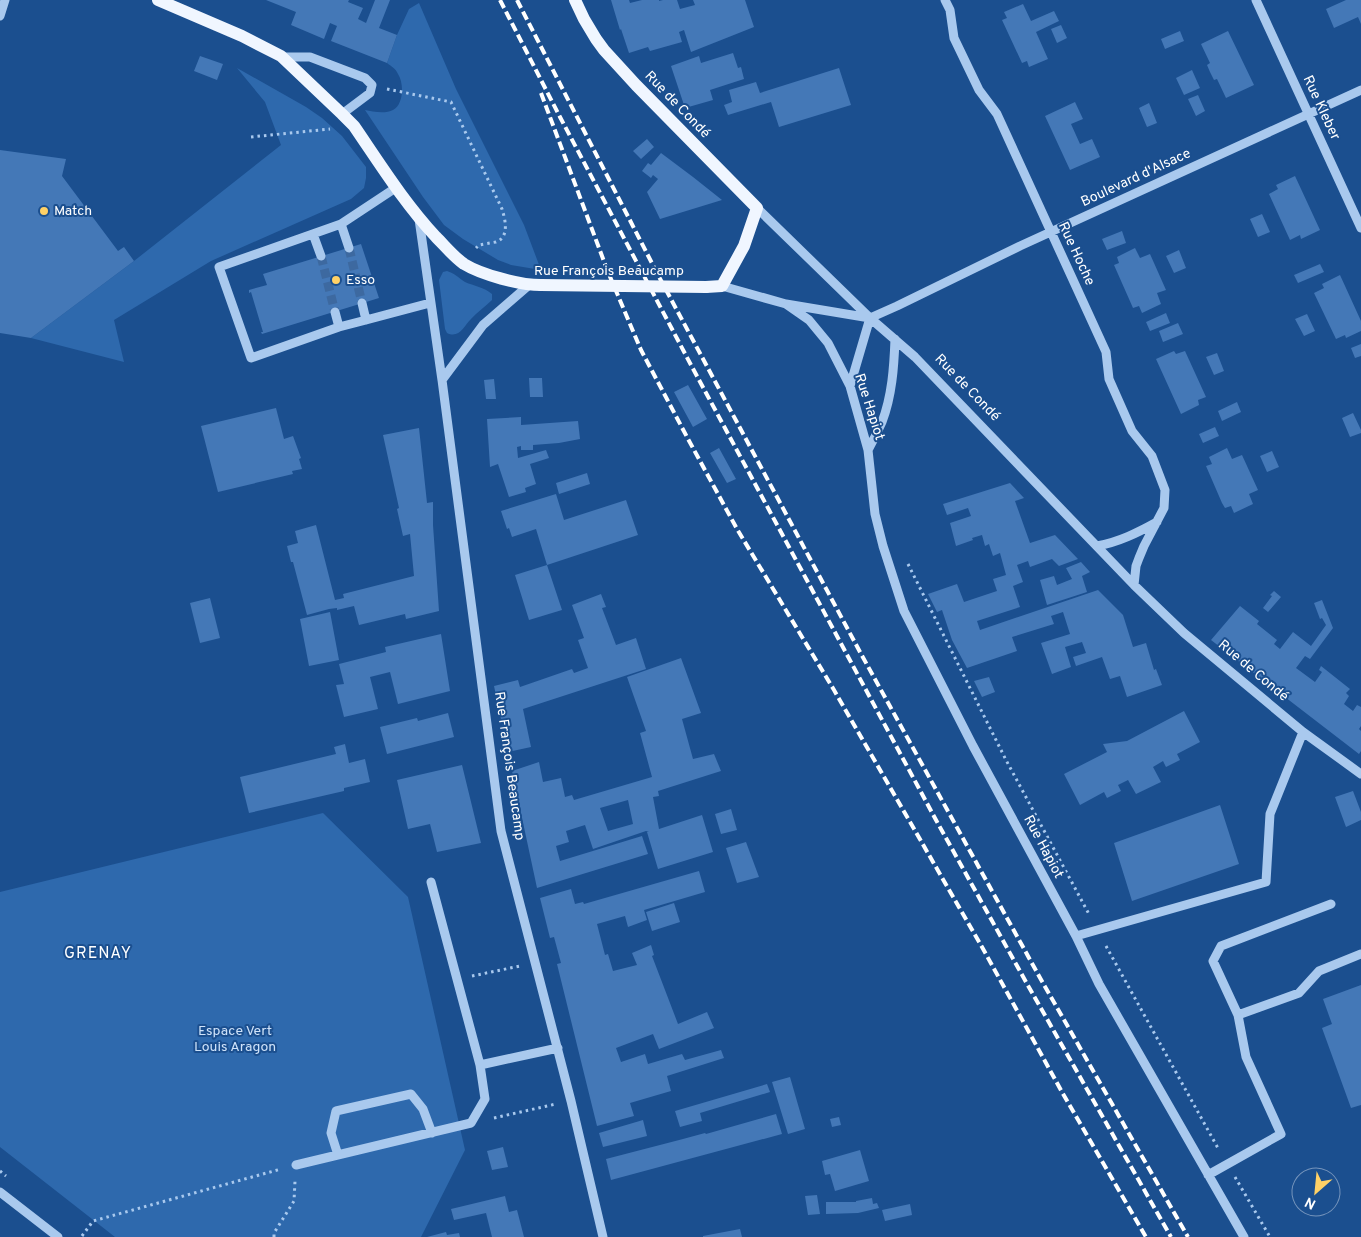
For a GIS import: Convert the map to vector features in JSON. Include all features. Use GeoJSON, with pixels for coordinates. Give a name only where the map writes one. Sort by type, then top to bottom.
{"type":"FeatureCollection","features":[{"type":"Feature","properties":{"kind":"main road"},"geometry":{"type":"LineString","coordinates":[[158,0],[242,36],[281,56],[354,126],[419,219],[444,246],[464,264],[484,273],[535,285]]}},
{"type":"Feature","properties":{"kind":"main road","name":"Rue de Condé"},"geometry":{"type":"LineString","coordinates":[[575,0],[584,19],[604,50],[757,208]]}},
{"type":"Feature","properties":{"kind":"main road"},"geometry":{"type":"LineString","coordinates":[[722,286],[744,246],[757,208]]}},
{"type":"Feature","properties":{"kind":"main road","name":"Rue François Beaucamp"},"geometry":{"type":"LineString","coordinates":[[535,285],[722,286]]}},
{"type":"Feature","properties":{"kind":"street"},"geometry":{"type":"LineString","coordinates":[[0,16],[5,0]]}},
{"type":"Feature","properties":{"kind":"street","name":"Rue Hoche"},"geometry":{"type":"LineString","coordinates":[[945,0],[950,10],[954,38],[979,90],[997,114],[1106,352],[1109,379],[1132,431],[1152,456],[1165,490],[1164,508],[1136,566],[1134,585]]}},
{"type":"Feature","properties":{"kind":"street","name":"Rue Kleber"},"geometry":{"type":"LineString","coordinates":[[1256,0],[1361,228]]}},
{"type":"Feature","properties":{"kind":"street"},"geometry":{"type":"LineString","coordinates":[[281,56],[310,57],[365,78],[372,85],[370,93],[342,114]]}},
{"type":"Feature","properties":{"kind":"street","name":"Boulevard d'Alsace"},"geometry":{"type":"LineString","coordinates":[[870,318],[1050,232],[1361,90]]}},
{"type":"Feature","properties":{"kind":"street"},"geometry":{"type":"LineString","coordinates":[[397,187],[341,224],[219,267],[251,358],[339,327],[430,303]]}},
{"type":"Feature","properties":{"kind":"street","name":"Rue de Condé"},"geometry":{"type":"LineString","coordinates":[[757,208],[870,318],[915,357],[1134,585],[1184,633],[1303,732],[1361,774]]}},
{"type":"Feature","properties":{"kind":"street","name":"Rue François Beaucamp"},"geometry":{"type":"LineString","coordinates":[[419,219],[501,831],[572,1100],[603,1237]]}},
{"type":"Feature","properties":{"kind":"street"},"geometry":{"type":"LineString","coordinates":[[341,224],[348,248]]}},
{"type":"Feature","properties":{"kind":"street"},"geometry":{"type":"LineString","coordinates":[[313,234],[321,256]]}},
{"type":"Feature","properties":{"kind":"street","name":"Rue François Beaucamp"},"geometry":{"type":"LineString","coordinates":[[442,380],[483,325],[535,285]]}},
{"type":"Feature","properties":{"kind":"street","name":"Rue François Beaucamp"},"geometry":{"type":"LineString","coordinates":[[722,286],[786,304]]}},
{"type":"Feature","properties":{"kind":"street"},"geometry":{"type":"LineString","coordinates":[[362,303],[366,320]]}},
{"type":"Feature","properties":{"kind":"street"},"geometry":{"type":"LineString","coordinates":[[786,304],[870,318],[850,386]]}},
{"type":"Feature","properties":{"kind":"street","name":"Rue Hapiot"},"geometry":{"type":"LineString","coordinates":[[786,304],[809,320],[828,343],[850,386],[868,450],[875,514],[883,546],[904,611],[973,746],[1076,936],[1099,984],[1244,1237]]}},
{"type":"Feature","properties":{"kind":"street"},"geometry":{"type":"LineString","coordinates":[[335,312],[339,327]]}},
{"type":"Feature","properties":{"kind":"street","name":"Rue Hapiot"},"geometry":{"type":"LineString","coordinates":[[868,450],[882,421],[889,400],[894,366],[895,339]]}},
{"type":"Feature","properties":{"kind":"street"},"geometry":{"type":"LineString","coordinates":[[1097,546],[1110,544],[1133,535],[1157,522]]}},
{"type":"Feature","properties":{"kind":"street"},"geometry":{"type":"LineString","coordinates":[[1076,936],[1266,882],[1270,814],[1303,732]]}},
{"type":"Feature","properties":{"kind":"street"},"geometry":{"type":"LineString","coordinates":[[296,1165],[471,1123],[485,1098],[480,1065],[431,882]]}},
{"type":"Feature","properties":{"kind":"street"},"geometry":{"type":"LineString","coordinates":[[1208,1174],[1281,1134],[1246,1057],[1238,1015],[1213,961],[1221,946],[1331,904]]}},
{"type":"Feature","properties":{"kind":"street"},"geometry":{"type":"LineString","coordinates":[[1238,1015],[1299,993],[1319,971],[1361,954]]}},
{"type":"Feature","properties":{"kind":"street"},"geometry":{"type":"LineString","coordinates":[[480,1065],[558,1048]]}},
{"type":"Feature","properties":{"kind":"street"},"geometry":{"type":"LineString","coordinates":[[338,1155],[331,1133],[336,1111],[411,1094],[423,1109],[432,1133]]}},
{"type":"Feature","properties":{"kind":"street"},"geometry":{"type":"LineString","coordinates":[[0,1192],[58,1237]]}},
{"type":"Feature","properties":{"kind":"path"},"geometry":{"type":"LineString","coordinates":[[372,85],[452,102],[502,208],[506,223],[504,235],[498,241],[479,244],[464,264]]}},
{"type":"Feature","properties":{"kind":"path"},"geometry":{"type":"LineString","coordinates":[[251,137],[354,126]]}},
{"type":"Feature","properties":{"kind":"path"},"geometry":{"type":"LineString","coordinates":[[907,560],[1006,760],[1097,930],[1227,1164],[1270,1237]]}},
{"type":"Feature","properties":{"kind":"path"},"geometry":{"type":"LineString","coordinates":[[457,980],[535,962]]}},
{"type":"Feature","properties":{"kind":"path"},"geometry":{"type":"LineString","coordinates":[[471,1123],[572,1100]]}},
{"type":"Feature","properties":{"kind":"path"},"geometry":{"type":"LineString","coordinates":[[82,1236],[94,1221],[296,1165],[294,1201],[274,1233],[274,1237]]}},
{"type":"Feature","properties":{"kind":"green space"},"geometry":{"type":"Polygon","coordinates":[[[419,3],[456,89],[524,225],[541,270],[511,265],[498,260],[444,225],[365,110],[387,112],[397,107],[402,93],[400,78],[396,71],[387,63],[409,9],[419,3]]]}},
{"type":"Feature","properties":{"kind":"green space"},"geometry":{"type":"Polygon","coordinates":[[[237,68],[306,107],[342,136],[366,167],[364,188],[351,199],[211,261],[114,320],[124,362],[31,338],[134,261],[281,145],[265,102],[237,68]]]}},
{"type":"Feature","properties":{"kind":"green space"},"geometry":{"type":"Polygon","coordinates":[[[447,271],[465,282],[492,294],[492,300],[473,316],[461,331],[455,334],[447,333],[445,329],[439,280],[443,272],[447,271]]]}},
{"type":"Feature","properties":{"kind":"green space","name":"Espace Vert Louis Aragon"},"geometry":{"type":"Polygon","coordinates":[[[323,813],[408,897],[465,1150],[421,1237],[115,1237],[0,1147],[0,892],[323,813]]]}},
{"type":"Feature","properties":{"kind":"building"},"geometry":{"type":"Polygon","coordinates":[[[266,0],[349,0],[348,2],[363,8],[358,19],[366,23],[375,0],[390,0],[379,28],[397,35],[387,63],[331,41],[337,26],[330,23],[324,39],[291,25],[296,12],[266,0]]]}},
{"type":"Feature","properties":{"kind":"building"},"geometry":{"type":"Polygon","coordinates":[[[611,0],[629,0],[630,3],[642,0],[677,0],[680,9],[695,5],[693,0],[745,0],[754,27],[691,52],[684,30],[679,32],[682,42],[650,51],[648,47],[629,53],[611,0]]]}},
{"type":"Feature","properties":{"kind":"building"},"geometry":{"type":"Polygon","coordinates":[[[1346,0],[1361,0],[1361,24],[1358,17],[1334,28],[1326,9],[1346,0]]]}},
{"type":"Feature","properties":{"kind":"building"},"geometry":{"type":"Polygon","coordinates":[[[1023,4],[1031,21],[1054,11],[1059,21],[1036,32],[1048,59],[1029,67],[1027,61],[1022,63],[1002,20],[1007,18],[1004,12],[1023,4]]]}},
{"type":"Feature","properties":{"kind":"building"},"geometry":{"type":"Polygon","coordinates":[[[1061,25],[1067,38],[1057,43],[1051,29],[1061,25]]]}},
{"type":"Feature","properties":{"kind":"building"},"geometry":{"type":"Polygon","coordinates":[[[1180,31],[1184,41],[1165,49],[1161,39],[1180,31]]]}},
{"type":"Feature","properties":{"kind":"building"},"geometry":{"type":"Polygon","coordinates":[[[1228,31],[1254,85],[1226,98],[1217,79],[1214,80],[1210,72],[1207,65],[1210,63],[1201,44],[1228,31]]]}},
{"type":"Feature","properties":{"kind":"building"},"geometry":{"type":"Polygon","coordinates":[[[733,53],[738,68],[741,67],[744,79],[710,90],[713,100],[685,108],[671,66],[699,56],[701,63],[733,53]]]}},
{"type":"Feature","properties":{"kind":"building"},"geometry":{"type":"Polygon","coordinates":[[[200,56],[223,64],[217,80],[194,71],[200,56]]]}},
{"type":"Feature","properties":{"kind":"building"},"geometry":{"type":"Polygon","coordinates":[[[839,68],[851,105],[779,127],[771,102],[728,115],[724,105],[732,102],[729,90],[756,82],[760,93],[839,68]]]}},
{"type":"Feature","properties":{"kind":"building"},"geometry":{"type":"Polygon","coordinates":[[[1192,70],[1200,88],[1184,95],[1176,78],[1192,70]]]}},
{"type":"Feature","properties":{"kind":"building"},"geometry":{"type":"Polygon","coordinates":[[[1198,95],[1205,111],[1196,116],[1188,99],[1198,95]]]}},
{"type":"Feature","properties":{"kind":"building"},"geometry":{"type":"Polygon","coordinates":[[[1075,102],[1083,119],[1071,124],[1080,144],[1092,139],[1100,157],[1070,170],[1045,116],[1075,102]]]}},
{"type":"Feature","properties":{"kind":"building"},"geometry":{"type":"Polygon","coordinates":[[[1149,103],[1157,123],[1147,127],[1139,108],[1149,103]]]}},
{"type":"Feature","properties":{"kind":"building"},"geometry":{"type":"Polygon","coordinates":[[[647,139],[654,147],[641,159],[633,151],[647,139]]]}},
{"type":"Feature","properties":{"kind":"building","name":"Match"},"geometry":{"type":"Polygon","coordinates":[[[0,150],[66,159],[62,176],[118,251],[124,247],[134,261],[31,338],[0,333],[0,150]]]}},
{"type":"Feature","properties":{"kind":"building"},"geometry":{"type":"Polygon","coordinates":[[[661,153],[722,200],[660,219],[647,192],[658,179],[653,175],[651,178],[642,171],[648,163],[651,165],[661,153]]]}},
{"type":"Feature","properties":{"kind":"building"},"geometry":{"type":"Polygon","coordinates":[[[1295,176],[1320,230],[1301,239],[1300,235],[1290,240],[1269,194],[1278,189],[1276,185],[1295,176]]]}},
{"type":"Feature","properties":{"kind":"building"},"geometry":{"type":"Polygon","coordinates":[[[1262,214],[1270,232],[1258,237],[1250,219],[1262,214]]]}},
{"type":"Feature","properties":{"kind":"building"},"geometry":{"type":"Polygon","coordinates":[[[1122,231],[1126,243],[1107,250],[1102,239],[1122,231]]]}},
{"type":"Feature","properties":{"kind":"building"},"geometry":{"type":"Polygon","coordinates":[[[361,244],[379,298],[262,334],[261,332],[263,332],[249,290],[267,285],[263,274],[361,244]]]}},
{"type":"Feature","properties":{"kind":"building"},"geometry":{"type":"Polygon","coordinates":[[[1135,248],[1140,258],[1150,254],[1166,290],[1157,293],[1161,304],[1142,313],[1139,306],[1133,308],[1114,265],[1119,263],[1117,257],[1135,248]]]}},
{"type":"Feature","properties":{"kind":"building"},"geometry":{"type":"Polygon","coordinates":[[[1179,250],[1186,268],[1174,273],[1166,256],[1179,250]]]}},
{"type":"Feature","properties":{"kind":"building"},"geometry":{"type":"Polygon","coordinates":[[[1320,264],[1324,272],[1298,283],[1294,275],[1320,264]]]}},
{"type":"Feature","properties":{"kind":"building"},"geometry":{"type":"Polygon","coordinates":[[[1340,275],[1361,321],[1361,331],[1346,338],[1345,335],[1336,339],[1314,293],[1324,288],[1322,284],[1340,275]]]}},
{"type":"Feature","properties":{"kind":"building"},"geometry":{"type":"Polygon","coordinates":[[[1166,313],[1170,323],[1150,331],[1146,322],[1166,313]]]}},
{"type":"Feature","properties":{"kind":"building"},"geometry":{"type":"Polygon","coordinates":[[[1307,314],[1315,331],[1304,336],[1295,319],[1307,314]]]}},
{"type":"Feature","properties":{"kind":"building"},"geometry":{"type":"Polygon","coordinates":[[[1178,323],[1183,334],[1163,342],[1159,331],[1178,323]]]}},
{"type":"Feature","properties":{"kind":"building"},"geometry":{"type":"Polygon","coordinates":[[[1361,344],[1361,356],[1355,358],[1351,348],[1361,344]]]}},
{"type":"Feature","properties":{"kind":"building"},"geometry":{"type":"Polygon","coordinates":[[[1174,351],[1176,354],[1185,351],[1206,397],[1198,400],[1199,405],[1181,414],[1156,359],[1174,351]]]}},
{"type":"Feature","properties":{"kind":"building"},"geometry":{"type":"Polygon","coordinates":[[[1217,353],[1224,371],[1214,375],[1206,357],[1217,353]]]}},
{"type":"Feature","properties":{"kind":"building"},"geometry":{"type":"Polygon","coordinates":[[[529,378],[542,378],[543,397],[530,397],[529,378]]]}},
{"type":"Feature","properties":{"kind":"building"},"geometry":{"type":"Polygon","coordinates":[[[494,379],[496,399],[486,399],[484,380],[494,379]]]}},
{"type":"Feature","properties":{"kind":"building"},"geometry":{"type":"Polygon","coordinates":[[[688,385],[707,419],[693,427],[674,392],[688,385]]]}},
{"type":"Feature","properties":{"kind":"building"},"geometry":{"type":"Polygon","coordinates":[[[1237,402],[1241,412],[1222,421],[1218,411],[1237,402]]]}},
{"type":"Feature","properties":{"kind":"building"},"geometry":{"type":"Polygon","coordinates":[[[276,408],[284,439],[293,436],[301,458],[299,459],[302,469],[292,471],[293,474],[218,492],[201,426],[276,408]]]}},
{"type":"Feature","properties":{"kind":"building"},"geometry":{"type":"Polygon","coordinates":[[[1353,413],[1361,433],[1350,437],[1342,418],[1353,413]]]}},
{"type":"Feature","properties":{"kind":"building"},"geometry":{"type":"Polygon","coordinates":[[[521,417],[521,425],[578,421],[580,439],[533,445],[533,450],[521,450],[521,446],[517,447],[518,458],[546,450],[549,458],[530,464],[536,484],[525,488],[526,492],[509,497],[498,464],[490,467],[487,419],[521,417]]]}},
{"type":"Feature","properties":{"kind":"building"},"geometry":{"type":"Polygon","coordinates":[[[1215,427],[1219,436],[1203,443],[1199,434],[1215,427]]]}},
{"type":"Feature","properties":{"kind":"building"},"geometry":{"type":"Polygon","coordinates":[[[419,428],[427,503],[433,502],[439,611],[406,619],[405,614],[359,625],[354,606],[337,610],[337,608],[329,609],[307,615],[287,546],[298,543],[295,531],[316,525],[335,600],[344,598],[343,594],[414,576],[410,534],[403,536],[397,509],[399,508],[383,435],[419,428]]]}},
{"type":"Feature","properties":{"kind":"building"},"geometry":{"type":"Polygon","coordinates":[[[719,448],[736,479],[727,483],[710,453],[719,448]]]}},
{"type":"Feature","properties":{"kind":"building"},"geometry":{"type":"Polygon","coordinates":[[[1227,448],[1232,459],[1242,455],[1258,490],[1249,494],[1253,504],[1234,513],[1231,506],[1225,508],[1222,503],[1206,466],[1212,464],[1209,457],[1227,448]]]}},
{"type":"Feature","properties":{"kind":"building"},"geometry":{"type":"Polygon","coordinates":[[[1272,451],[1279,467],[1267,472],[1260,456],[1272,451]]]}},
{"type":"Feature","properties":{"kind":"building"},"geometry":{"type":"Polygon","coordinates":[[[587,473],[590,484],[559,494],[556,483],[587,473]]]}},
{"type":"Feature","properties":{"kind":"building"},"geometry":{"type":"Polygon","coordinates":[[[1010,483],[1024,498],[1015,501],[1030,543],[1055,535],[1078,559],[1059,566],[1052,559],[1030,567],[1028,561],[1017,565],[1023,582],[1013,586],[1020,607],[977,621],[980,630],[1098,590],[1123,615],[1133,647],[1146,643],[1154,670],[1156,669],[1162,685],[1127,697],[1120,676],[1110,679],[1102,657],[1076,666],[1073,657],[1086,653],[1082,642],[1065,647],[1071,667],[1052,674],[1041,643],[1070,634],[1063,612],[1051,616],[1054,624],[1012,637],[1017,651],[967,668],[952,640],[942,610],[937,612],[928,594],[957,584],[964,602],[997,591],[993,579],[1006,575],[1000,553],[993,556],[989,544],[985,546],[982,535],[956,546],[950,523],[971,516],[968,508],[947,515],[943,504],[1010,483]]]}},
{"type":"Feature","properties":{"kind":"building"},"geometry":{"type":"Polygon","coordinates":[[[556,494],[564,520],[626,500],[638,535],[547,565],[536,529],[512,537],[501,511],[556,494]]]}},
{"type":"Feature","properties":{"kind":"building"},"geometry":{"type":"Polygon","coordinates":[[[1081,562],[1090,572],[1082,576],[1087,592],[1047,605],[1040,580],[1054,576],[1057,585],[1072,579],[1066,568],[1081,562]]]}},
{"type":"Feature","properties":{"kind":"building"},"geometry":{"type":"Polygon","coordinates":[[[547,565],[562,610],[529,620],[515,575],[547,565]]]}},
{"type":"Feature","properties":{"kind":"building"},"geometry":{"type":"Polygon","coordinates":[[[1274,591],[1281,597],[1268,612],[1263,608],[1274,591]]]}},
{"type":"Feature","properties":{"kind":"building"},"geometry":{"type":"Polygon","coordinates":[[[601,594],[606,607],[602,608],[616,645],[636,638],[646,669],[523,709],[531,747],[508,752],[494,686],[518,680],[520,687],[572,669],[574,673],[588,668],[578,640],[584,638],[572,605],[601,594]]]}},
{"type":"Feature","properties":{"kind":"building"},"geometry":{"type":"Polygon","coordinates":[[[210,598],[220,638],[200,643],[190,603],[210,598]]]}},
{"type":"Feature","properties":{"kind":"building"},"geometry":{"type":"Polygon","coordinates":[[[1322,600],[1333,628],[1310,659],[1305,656],[1296,668],[1315,682],[1322,672],[1319,670],[1321,666],[1350,689],[1346,693],[1349,696],[1344,704],[1353,711],[1357,705],[1361,707],[1361,726],[1359,729],[1361,731],[1361,751],[1359,754],[1211,640],[1240,606],[1259,621],[1257,624],[1277,640],[1274,644],[1280,649],[1293,632],[1311,646],[1326,625],[1322,618],[1320,619],[1314,603],[1322,600]]]}},
{"type":"Feature","properties":{"kind":"building"},"geometry":{"type":"Polygon","coordinates":[[[330,612],[339,660],[309,666],[300,619],[330,612]]]}},
{"type":"Feature","properties":{"kind":"building"},"geometry":{"type":"Polygon","coordinates":[[[441,634],[450,691],[398,704],[390,672],[370,677],[378,709],[344,717],[336,685],[344,684],[339,664],[386,652],[385,647],[441,634]]]}},
{"type":"Feature","properties":{"kind":"building"},"geometry":{"type":"Polygon","coordinates":[[[681,658],[701,713],[682,719],[693,759],[714,754],[721,771],[658,791],[659,796],[653,797],[659,829],[702,815],[713,852],[658,869],[647,832],[649,832],[646,831],[593,849],[585,825],[566,831],[569,842],[556,846],[560,861],[642,836],[648,854],[537,888],[512,771],[539,762],[543,782],[561,778],[565,797],[572,795],[574,800],[652,777],[640,733],[646,731],[627,677],[681,658]],[[628,800],[600,808],[608,831],[633,824],[628,800]]]}},
{"type":"Feature","properties":{"kind":"building"},"geometry":{"type":"Polygon","coordinates":[[[989,677],[995,692],[982,697],[974,681],[989,677]]]}},
{"type":"Feature","properties":{"kind":"building"},"geometry":{"type":"Polygon","coordinates":[[[1184,711],[1200,742],[1177,754],[1180,760],[1166,767],[1163,761],[1153,767],[1161,782],[1136,794],[1128,780],[1118,785],[1121,791],[1107,798],[1104,792],[1080,805],[1064,774],[1107,752],[1103,744],[1127,741],[1184,711]]]}},
{"type":"Feature","properties":{"kind":"building"},"geometry":{"type":"Polygon","coordinates":[[[448,713],[454,737],[387,754],[380,727],[417,718],[418,721],[448,713]]]}},
{"type":"Feature","properties":{"kind":"building"},"geometry":{"type":"Polygon","coordinates":[[[345,744],[349,763],[365,759],[370,782],[344,788],[344,791],[249,813],[240,777],[336,754],[334,747],[345,744]]]}},
{"type":"Feature","properties":{"kind":"building"},"geometry":{"type":"Polygon","coordinates":[[[462,765],[481,843],[437,852],[430,824],[408,829],[397,780],[462,765]]]}},
{"type":"Feature","properties":{"kind":"building"},"geometry":{"type":"Polygon","coordinates":[[[1353,791],[1361,812],[1361,820],[1346,827],[1335,797],[1353,791]]]}},
{"type":"Feature","properties":{"kind":"building"},"geometry":{"type":"Polygon","coordinates":[[[1220,805],[1239,864],[1132,901],[1114,843],[1220,805]]]}},
{"type":"Feature","properties":{"kind":"building"},"geometry":{"type":"Polygon","coordinates":[[[731,809],[737,830],[721,834],[715,814],[731,809]]]}},
{"type":"Feature","properties":{"kind":"building"},"geometry":{"type":"Polygon","coordinates":[[[746,842],[759,877],[737,883],[726,848],[746,842]]]}},
{"type":"Feature","properties":{"kind":"building"},"geometry":{"type":"Polygon","coordinates":[[[699,871],[705,892],[644,910],[647,920],[628,927],[625,916],[597,924],[605,955],[608,954],[613,971],[637,965],[632,953],[651,945],[654,955],[652,956],[678,1024],[707,1012],[714,1028],[659,1049],[653,1034],[616,1048],[621,1062],[645,1054],[648,1064],[682,1054],[685,1060],[721,1050],[724,1058],[667,1076],[671,1091],[630,1103],[634,1116],[597,1126],[557,964],[561,963],[554,937],[550,938],[540,898],[571,889],[575,904],[583,902],[584,904],[699,871]]]}},
{"type":"Feature","properties":{"kind":"building"},"geometry":{"type":"Polygon","coordinates":[[[674,903],[680,922],[652,931],[646,912],[674,903]]]}},
{"type":"Feature","properties":{"kind":"building"},"geometry":{"type":"Polygon","coordinates":[[[1361,985],[1361,1105],[1351,1108],[1322,1028],[1332,1024],[1323,999],[1361,985]]]}},
{"type":"Feature","properties":{"kind":"building"},"geometry":{"type":"Polygon","coordinates":[[[790,1077],[805,1129],[788,1134],[772,1082],[790,1077]]]}},
{"type":"Feature","properties":{"kind":"building"},"geometry":{"type":"Polygon","coordinates":[[[767,1084],[770,1092],[700,1113],[702,1121],[680,1127],[675,1111],[767,1084]]]}},
{"type":"Feature","properties":{"kind":"building"},"geometry":{"type":"Polygon","coordinates":[[[776,1114],[782,1134],[611,1180],[606,1159],[776,1114]]]}},
{"type":"Feature","properties":{"kind":"building"},"geometry":{"type":"Polygon","coordinates":[[[839,1117],[841,1125],[832,1127],[830,1119],[839,1117]]]}},
{"type":"Feature","properties":{"kind":"building"},"geometry":{"type":"Polygon","coordinates":[[[643,1120],[647,1136],[603,1147],[599,1133],[643,1120]]]}},
{"type":"Feature","properties":{"kind":"building"},"geometry":{"type":"Polygon","coordinates":[[[503,1147],[508,1167],[492,1170],[487,1151],[503,1147]]]}},
{"type":"Feature","properties":{"kind":"building"},"geometry":{"type":"Polygon","coordinates":[[[860,1150],[869,1181],[835,1191],[830,1174],[825,1175],[822,1161],[860,1150]]]}},
{"type":"Feature","properties":{"kind":"building"},"geometry":{"type":"Polygon","coordinates":[[[817,1195],[820,1214],[808,1215],[805,1196],[817,1195]]]}},
{"type":"Feature","properties":{"kind":"building"},"geometry":{"type":"Polygon","coordinates":[[[505,1196],[509,1212],[517,1210],[524,1237],[492,1237],[486,1213],[454,1220],[451,1209],[505,1196]]]}},
{"type":"Feature","properties":{"kind":"building"},"geometry":{"type":"Polygon","coordinates":[[[872,1198],[873,1204],[877,1203],[879,1208],[858,1213],[826,1214],[826,1202],[856,1202],[872,1198]]]}},
{"type":"Feature","properties":{"kind":"building"},"geometry":{"type":"Polygon","coordinates":[[[910,1204],[912,1215],[885,1221],[882,1210],[910,1204]]]}},
{"type":"Feature","properties":{"kind":"building"},"geometry":{"type":"Polygon","coordinates":[[[740,1229],[742,1237],[703,1237],[703,1236],[740,1229]]]}},
{"type":"Feature","properties":{"kind":"building"},"geometry":{"type":"Polygon","coordinates":[[[446,1232],[447,1235],[459,1233],[460,1237],[427,1237],[446,1232]]]}},
{"type":"Feature","properties":{"kind":"tunnel"},"geometry":{"type":"LineString","coordinates":[[349,248],[362,303]]}},
{"type":"Feature","properties":{"kind":"tunnel"},"geometry":{"type":"LineString","coordinates":[[321,256],[335,312]]}},
{"type":"Feature","properties":{"kind":"railway"},"geometry":{"type":"LineString","coordinates":[[500,0],[691,365],[936,820],[1171,1237]]}},
{"type":"Feature","properties":{"kind":"railway"},"geometry":{"type":"LineString","coordinates":[[517,0],[657,273],[860,652],[1039,976],[1188,1237]]}},
{"type":"Feature","properties":{"kind":"railway"},"geometry":{"type":"LineString","coordinates":[[541,93],[608,272],[641,350],[687,437],[737,529],[834,690],[1146,1237]]}},
{"type":"Feature","properties":{"kind":"place","name":"Match"},"geometry":{"type":"Point","coordinates":[44,211]}},
{"type":"Feature","properties":{"kind":"place","name":"Esso"},"geometry":{"type":"Point","coordinates":[336,280]}},
{"type":"Feature","properties":{"kind":"district","name":"GRENAY"},"geometry":{"type":"Point","coordinates":[98,954]}}]}
